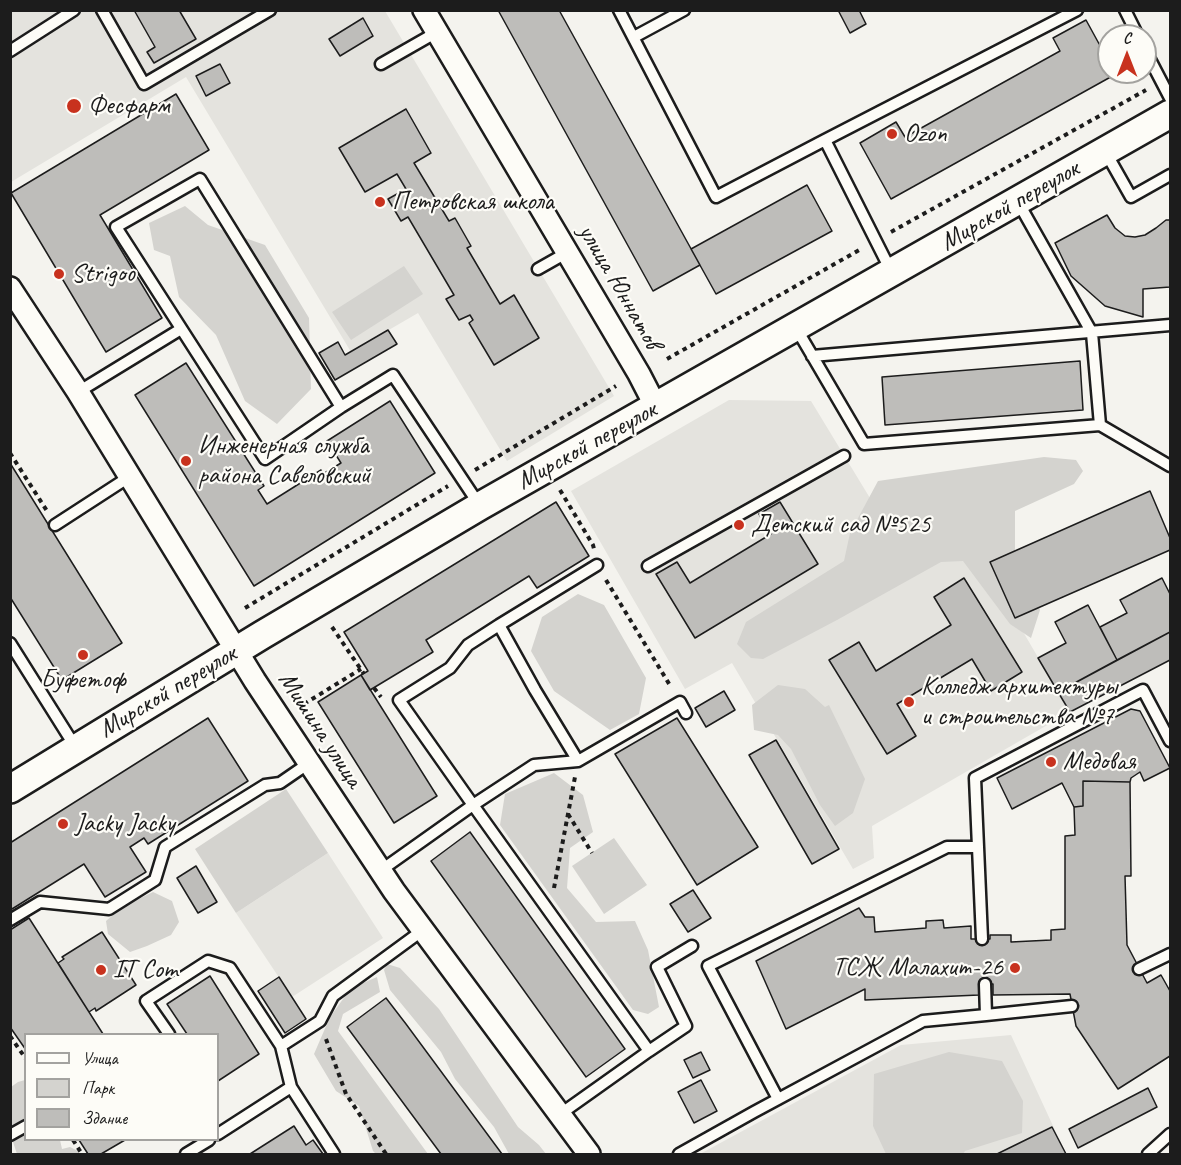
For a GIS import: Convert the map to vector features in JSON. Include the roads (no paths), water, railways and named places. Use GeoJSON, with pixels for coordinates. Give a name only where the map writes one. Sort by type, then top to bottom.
{"type":"FeatureCollection","features":[{"type":"Feature","properties":{"kind":"street","name":"улица Юннатов"},"geometry":{"type":"LineString","coordinates":[[424,10],[568,252],[656,407]]}},
{"type":"Feature","properties":{"kind":"street","name":"Мирской переулок"},"geometry":{"type":"LineString","coordinates":[[10,789],[480,506],[1170,114]]}},
{"type":"Feature","properties":{"kind":"street","name":"Мишина улица"},"geometry":{"type":"LineString","coordinates":[[10,288],[78,392],[236,651],[380,871],[590,1155]]}},
{"type":"Feature","properties":{"kind":"lane"},"geometry":{"type":"LineString","coordinates":[[10,51],[74,10]]}},
{"type":"Feature","properties":{"kind":"lane"},"geometry":{"type":"LineString","coordinates":[[102,10],[144,84],[270,10]]}},
{"type":"Feature","properties":{"kind":"lane"},"geometry":{"type":"LineString","coordinates":[[620,10],[716,196],[1077,10]]}},
{"type":"Feature","properties":{"kind":"lane"},"geometry":{"type":"LineString","coordinates":[[633,37],[684,10]]}},
{"type":"Feature","properties":{"kind":"lane"},"geometry":{"type":"LineString","coordinates":[[1125,10],[1132,24]]}},
{"type":"Feature","properties":{"kind":"lane"},"geometry":{"type":"LineString","coordinates":[[381,64],[437,32]]}},
{"type":"Feature","properties":{"kind":"lane"},"geometry":{"type":"LineString","coordinates":[[1157,73],[1170,98]]}},
{"type":"Feature","properties":{"kind":"lane"},"geometry":{"type":"LineString","coordinates":[[825,140],[892,273]]}},
{"type":"Feature","properties":{"kind":"lane"},"geometry":{"type":"LineString","coordinates":[[1105,151],[1131,197],[1170,175]]}},
{"type":"Feature","properties":{"kind":"lane"},"geometry":{"type":"LineString","coordinates":[[342,407],[200,180],[116,227],[265,459],[393,375],[480,506]]}},
{"type":"Feature","properties":{"kind":"lane"},"geometry":{"type":"LineString","coordinates":[[1017,202],[1092,333],[1100,425]]}},
{"type":"Feature","properties":{"kind":"lane"},"geometry":{"type":"LineString","coordinates":[[538,268],[568,252]]}},
{"type":"Feature","properties":{"kind":"lane"},"geometry":{"type":"LineString","coordinates":[[812,356],[1170,325]]}},
{"type":"Feature","properties":{"kind":"lane"},"geometry":{"type":"LineString","coordinates":[[78,392],[181,328]]}},
{"type":"Feature","properties":{"kind":"lane"},"geometry":{"type":"LineString","coordinates":[[796,328],[864,444],[1100,425],[1170,466]]}},
{"type":"Feature","properties":{"kind":"lane"},"geometry":{"type":"LineString","coordinates":[[648,566],[844,456]]}},
{"type":"Feature","properties":{"kind":"lane"},"geometry":{"type":"LineString","coordinates":[[56,525],[129,477]]}},
{"type":"Feature","properties":{"kind":"lane"},"geometry":{"type":"LineString","coordinates":[[597,565],[468,645],[450,668],[399,700],[649,1052]]}},
{"type":"Feature","properties":{"kind":"lane"},"geometry":{"type":"LineString","coordinates":[[499,625],[578,761]]}},
{"type":"Feature","properties":{"kind":"lane"},"geometry":{"type":"LineString","coordinates":[[10,643],[76,749]]}},
{"type":"Feature","properties":{"kind":"lane"},"geometry":{"type":"LineString","coordinates":[[982,939],[975,778],[1143,690],[1170,741]]}},
{"type":"Feature","properties":{"kind":"lane"},"geometry":{"type":"LineString","coordinates":[[380,871],[534,765],[578,761],[680,702],[686,713]]}},
{"type":"Feature","properties":{"kind":"lane"},"geometry":{"type":"LineString","coordinates":[[10,920],[40,902],[109,909],[155,880],[165,847],[265,785],[280,783],[309,764]]}},
{"type":"Feature","properties":{"kind":"lane"},"geometry":{"type":"LineString","coordinates":[[778,1099],[708,966],[947,847],[978,847]]}},
{"type":"Feature","properties":{"kind":"lane"},"geometry":{"type":"LineString","coordinates":[[280,1046],[320,1021],[333,996],[423,930]]}},
{"type":"Feature","properties":{"kind":"lane"},"geometry":{"type":"LineString","coordinates":[[559,1115],[686,1026],[657,967],[692,946]]}},
{"type":"Feature","properties":{"kind":"lane"},"geometry":{"type":"LineString","coordinates":[[1139,969],[1170,954]]}},
{"type":"Feature","properties":{"kind":"lane"},"geometry":{"type":"LineString","coordinates":[[168,1033],[146,1001],[208,961],[230,968],[280,1046],[291,1087],[334,1155]]}},
{"type":"Feature","properties":{"kind":"lane"},"geometry":{"type":"LineString","coordinates":[[985,984],[986,1015]]}},
{"type":"Feature","properties":{"kind":"lane"},"geometry":{"type":"LineString","coordinates":[[679,1155],[923,1021],[1072,1006]]}},
{"type":"Feature","properties":{"kind":"lane"},"geometry":{"type":"LineString","coordinates":[[219,1133],[291,1087]]}},
{"type":"Feature","properties":{"kind":"lane"},"geometry":{"type":"LineString","coordinates":[[10,1135],[24,1127]]}},
{"type":"Feature","properties":{"kind":"lane"},"geometry":{"type":"LineString","coordinates":[[1148,1155],[1170,1134]]}},
{"type":"Feature","properties":{"kind":"lane"},"geometry":{"type":"LineString","coordinates":[[186,1155],[207,1141]]}},
{"type":"Feature","properties":{"kind":"place","name":"Фесфарм"},"geometry":{"type":"Point","coordinates":[74,106]}},
{"type":"Feature","properties":{"kind":"place","name":"Ozon"},"geometry":{"type":"Point","coordinates":[892,134]}},
{"type":"Feature","properties":{"kind":"place","name":"Петровская школа"},"geometry":{"type":"Point","coordinates":[380,202]}},
{"type":"Feature","properties":{"kind":"place","name":"Strigoo"},"geometry":{"type":"Point","coordinates":[59,274]}},
{"type":"Feature","properties":{"kind":"place","name":"Инженерная служба района Савеловский"},"geometry":{"type":"Point","coordinates":[186,461]}},
{"type":"Feature","properties":{"kind":"place","name":"Детский сад №525"},"geometry":{"type":"Point","coordinates":[739,525]}},
{"type":"Feature","properties":{"kind":"place","name":"Буфетоф"},"geometry":{"type":"Point","coordinates":[83,655]}},
{"type":"Feature","properties":{"kind":"place","name":"Колледж архитектуры и строительства №7"},"geometry":{"type":"Point","coordinates":[909,702]}},
{"type":"Feature","properties":{"kind":"place","name":"Медовая"},"geometry":{"type":"Point","coordinates":[1051,762]}},
{"type":"Feature","properties":{"kind":"place","name":"Jacky Jacky"},"geometry":{"type":"Point","coordinates":[63,824]}},
{"type":"Feature","properties":{"kind":"place","name":"ТСЖ Малахит-26"},"geometry":{"type":"Point","coordinates":[1015,968]}},
{"type":"Feature","properties":{"kind":"place","name":"IT Com"},"geometry":{"type":"Point","coordinates":[101,970]}}]}
